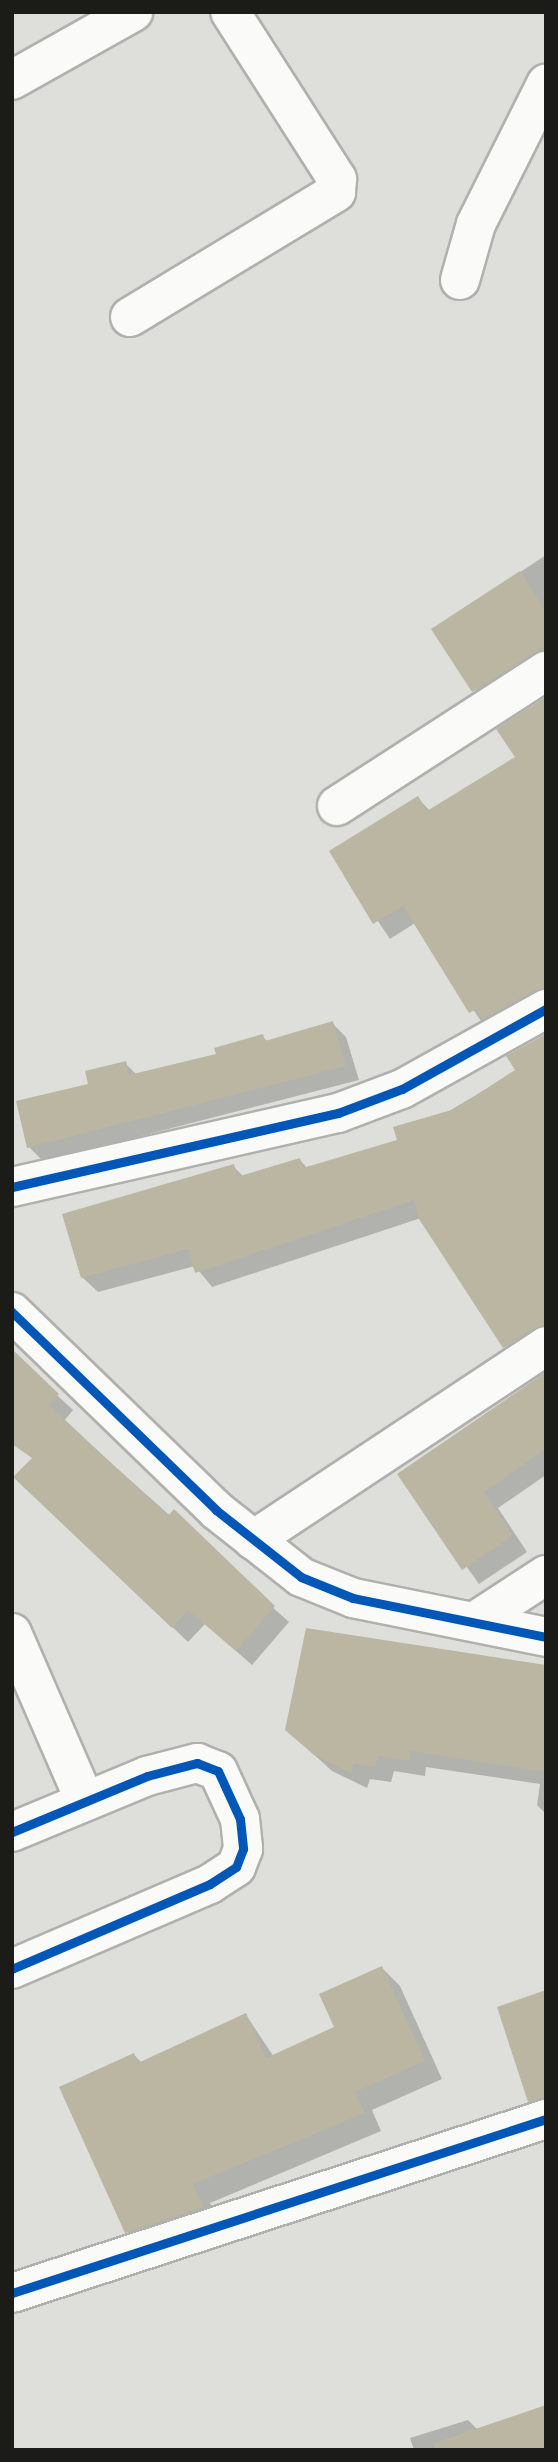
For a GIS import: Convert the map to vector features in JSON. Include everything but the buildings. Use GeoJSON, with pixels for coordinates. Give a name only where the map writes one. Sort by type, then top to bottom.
{"type":"FeatureCollection","features":[{"type":"Feature","properties":{"kind":"street"},"geometry":{"type":"LineString","coordinates":[[12,80],[133,12]]}},
{"type":"Feature","properties":{"kind":"street"},"geometry":{"type":"LineString","coordinates":[[130,317],[336,192],[337,179],[230,12]]}},
{"type":"Feature","properties":{"kind":"street"},"geometry":{"type":"LineString","coordinates":[[460,280],[476,224],[546,84]]}},
{"type":"Feature","properties":{"kind":"street"},"geometry":{"type":"LineString","coordinates":[[337,806],[546,671]]}},
{"type":"Feature","properties":{"kind":"street"},"geometry":{"type":"LineString","coordinates":[[12,1187],[338,1113],[402,1089],[546,1009]]}},
{"type":"Feature","properties":{"kind":"street"},"geometry":{"type":"LineString","coordinates":[[12,1312],[253,1540],[326,1589],[546,1637]]}},
{"type":"Feature","properties":{"kind":"street"},"geometry":{"type":"LineString","coordinates":[[253,1540],[546,1346]]}},
{"type":"Feature","properties":{"kind":"street"},"geometry":{"type":"LineString","coordinates":[[474,1622],[546,1575]]}},
{"type":"Feature","properties":{"kind":"street"},"geometry":{"type":"LineString","coordinates":[[12,1633],[85,1801]]}},
{"type":"Feature","properties":{"kind":"street"},"geometry":{"type":"LineString","coordinates":[[12,1832],[85,1801],[197,1763],[218,1771],[240,1819],[243,1849],[236,1867],[210,1884],[12,1969]]}},
{"type":"Feature","properties":{"kind":"street"},"geometry":{"type":"LineString","coordinates":[[12,2293],[546,2119]]}},
{"type":"Feature","properties":{"kind":"cycle path"},"geometry":{"type":"LineString","coordinates":[[12,1187],[338,1113],[402,1089],[546,1009]]}},
{"type":"Feature","properties":{"kind":"cycle path"},"geometry":{"type":"LineString","coordinates":[[12,1312],[216,1510],[301,1577],[353,1598],[546,1637]]}},
{"type":"Feature","properties":{"kind":"cycle path"},"geometry":{"type":"LineString","coordinates":[[12,1832],[147,1776],[197,1763],[218,1771],[240,1819],[243,1849],[236,1867],[210,1884],[12,1969]]}},
{"type":"Feature","properties":{"kind":"cycle path"},"geometry":{"type":"LineString","coordinates":[[12,2293],[546,2119]]}}]}
